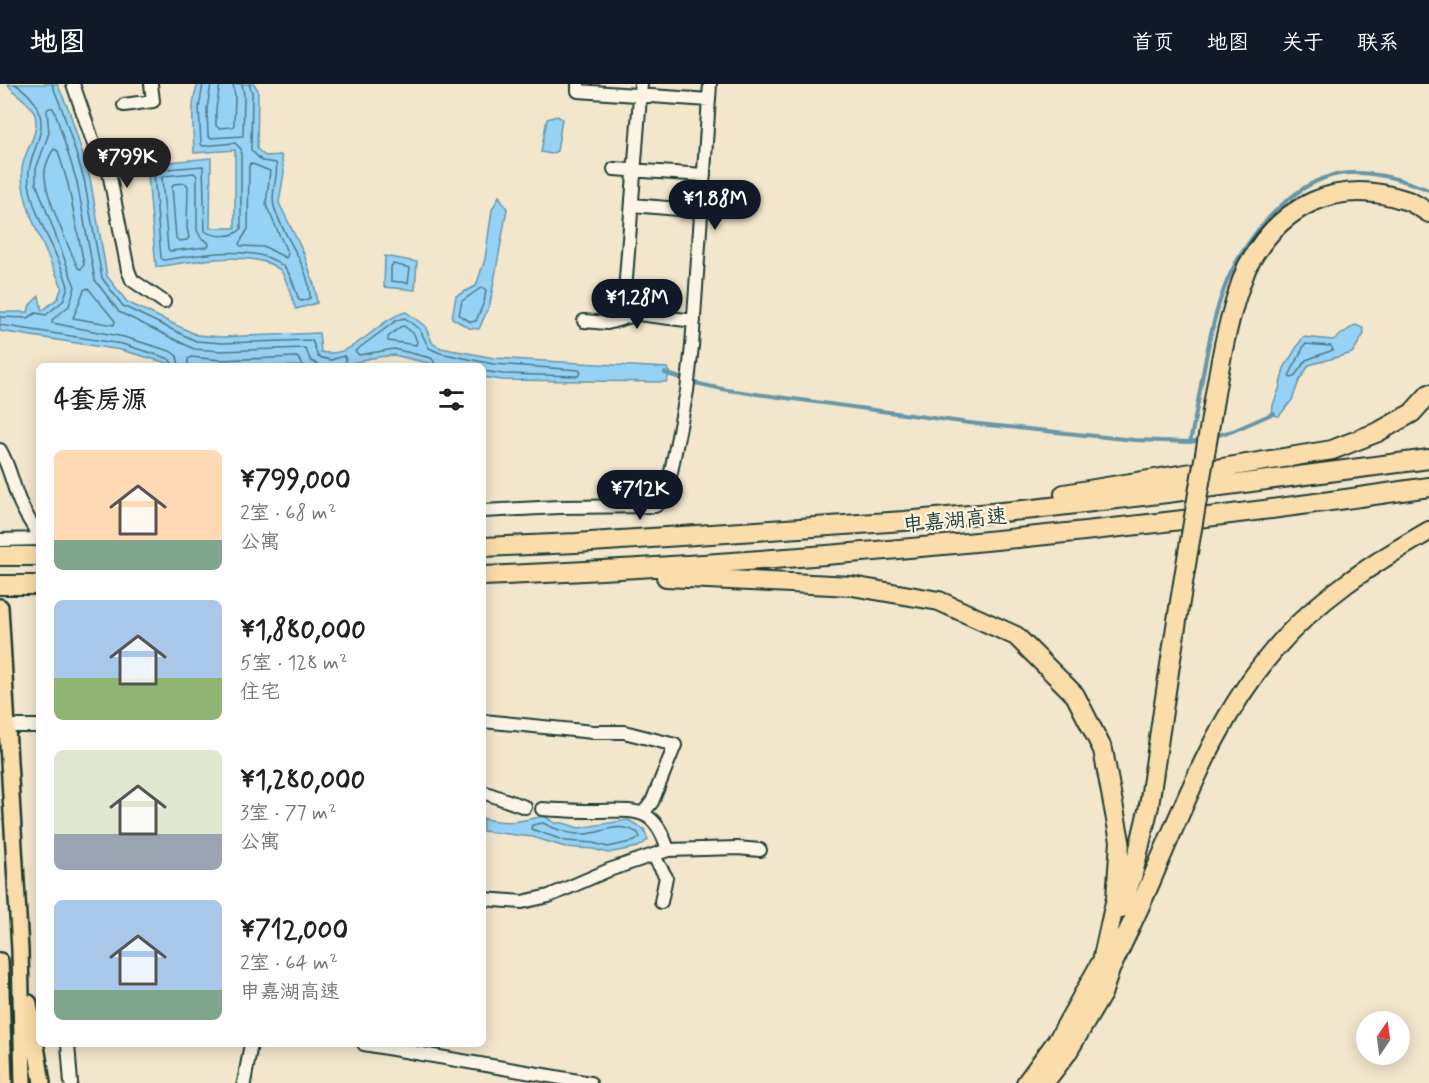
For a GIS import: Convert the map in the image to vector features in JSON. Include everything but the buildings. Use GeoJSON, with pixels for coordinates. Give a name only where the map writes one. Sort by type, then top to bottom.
{"type":"FeatureCollection","features":[{"type":"Feature","properties":{"kind":"highway"},"geometry":{"type":"LineString","coordinates":[[1107,964],[1149,848],[1152,806],[1233,347],[1257,248],[1273,228],[1304,204],[1337,194],[1372,191],[1407,200],[1429,213]]}},
{"type":"Feature","properties":{"kind":"highway"},"geometry":{"type":"LineString","coordinates":[[1251,269],[1271,243],[1296,219],[1322,207],[1351,201],[1379,203],[1410,213],[1429,227]]}},
{"type":"Feature","properties":{"kind":"highway"},"geometry":{"type":"LineString","coordinates":[[904,521],[1332,450],[1412,413],[1429,394]]}},
{"type":"Feature","properties":{"kind":"highway","name":"申嘉湖高速"},"geometry":{"type":"LineString","coordinates":[[486,547],[904,521],[1134,497],[1429,459]]}},
{"type":"Feature","properties":{"kind":"highway","name":"申嘉湖高速"},"geometry":{"type":"LineString","coordinates":[[486,576],[787,559],[1123,528],[1429,487]]}},
{"type":"Feature","properties":{"kind":"highway"},"geometry":{"type":"LineString","coordinates":[[1026,1083],[1059,1038],[1107,964],[1158,865],[1199,767],[1233,706],[1274,649],[1324,600],[1395,550],[1429,531]]}},
{"type":"Feature","properties":{"kind":"highway"},"geometry":{"type":"LineString","coordinates":[[0,556],[36,556]]}},
{"type":"Feature","properties":{"kind":"highway"},"geometry":{"type":"LineString","coordinates":[[578,572],[852,586],[939,601],[1016,636],[1075,695],[1103,750],[1120,841],[1116,898],[1102,994],[1067,1053],[1044,1083]]}},
{"type":"Feature","properties":{"kind":"highway"},"geometry":{"type":"LineString","coordinates":[[0,585],[36,585]]}},
{"type":"Feature","properties":{"kind":"main road"},"geometry":{"type":"LineString","coordinates":[[0,607],[3,726],[20,950],[23,1083]]}},
{"type":"Feature","properties":{"kind":"main road"},"geometry":{"type":"LineString","coordinates":[[20,950],[36,1047]]}},
{"type":"Feature","properties":{"kind":"main road"},"geometry":{"type":"LineString","coordinates":[[0,961],[4,1083]]}},
{"type":"Feature","properties":{"kind":"main road"},"geometry":{"type":"LineString","coordinates":[[36,1047],[42,1083]]}},
{"type":"Feature","properties":{"kind":"street"},"geometry":{"type":"LineString","coordinates":[[73,84],[98,156],[108,167],[128,270],[132,280],[164,302]]}},
{"type":"Feature","properties":{"kind":"street"},"geometry":{"type":"LineString","coordinates":[[124,105],[153,101],[151,84]]}},
{"type":"Feature","properties":{"kind":"street"},"geometry":{"type":"LineString","coordinates":[[578,84],[578,92],[640,90],[709,100]]}},
{"type":"Feature","properties":{"kind":"street"},"geometry":{"type":"LineString","coordinates":[[486,511],[655,506],[664,500],[687,391],[710,84]]}},
{"type":"Feature","properties":{"kind":"street"},"geometry":{"type":"LineString","coordinates":[[623,317],[640,90]]}},
{"type":"Feature","properties":{"kind":"street"},"geometry":{"type":"LineString","coordinates":[[104,162],[133,158]]}},
{"type":"Feature","properties":{"kind":"street"},"geometry":{"type":"LineString","coordinates":[[614,169],[704,176]]}},
{"type":"Feature","properties":{"kind":"street"},"geometry":{"type":"LineString","coordinates":[[632,205],[702,211]]}},
{"type":"Feature","properties":{"kind":"street"},"geometry":{"type":"LineString","coordinates":[[584,321],[608,323],[638,314],[694,321]]}},
{"type":"Feature","properties":{"kind":"street"},"geometry":{"type":"LineString","coordinates":[[0,450],[9,465],[16,493],[25,514],[36,532]]}},
{"type":"Feature","properties":{"kind":"street"},"geometry":{"type":"LineString","coordinates":[[0,540],[36,537]]}},
{"type":"Feature","properties":{"kind":"street"},"geometry":{"type":"LineString","coordinates":[[486,721],[581,731],[624,732],[675,745],[652,802],[643,813]]}},
{"type":"Feature","properties":{"kind":"street"},"geometry":{"type":"LineString","coordinates":[[3,726],[36,726]]}},
{"type":"Feature","properties":{"kind":"street"},"geometry":{"type":"LineString","coordinates":[[486,793],[525,807]]}},
{"type":"Feature","properties":{"kind":"street"},"geometry":{"type":"LineString","coordinates":[[542,809],[631,810],[643,813],[663,831],[668,850]]}},
{"type":"Feature","properties":{"kind":"street"},"geometry":{"type":"LineString","coordinates":[[486,898],[522,902],[549,896],[609,870],[668,850],[726,848],[760,850]]}},
{"type":"Feature","properties":{"kind":"street"},"geometry":{"type":"LineString","coordinates":[[653,855],[666,877],[661,902]]}},
{"type":"Feature","properties":{"kind":"street"},"geometry":{"type":"LineString","coordinates":[[68,1047],[71,1083]]}},
{"type":"Feature","properties":{"kind":"street"},"geometry":{"type":"LineString","coordinates":[[244,1083],[250,1047]]}},
{"type":"Feature","properties":{"kind":"street"},"geometry":{"type":"LineString","coordinates":[[381,1047],[590,1083]]}},
{"type":"Feature","properties":{"kind":"water"},"geometry":{"type":"Polygon","coordinates":[[[8,84],[57,84],[69,110],[90,178],[107,276],[127,302],[197,335],[221,337],[319,333],[321,352],[333,353],[355,345],[385,322],[406,312],[425,326],[433,344],[441,348],[494,358],[667,368],[670,373],[666,382],[502,380],[486,377],[486,363],[427,363],[394,355],[352,363],[167,363],[121,350],[0,331],[0,312],[28,312],[30,305],[39,296],[42,311],[58,298],[62,287],[36,229],[22,182],[23,162],[34,136],[35,115],[29,105],[8,84]]]}},
{"type":"Feature","properties":{"kind":"water"},"geometry":{"type":"Polygon","coordinates":[[[199,84],[254,84],[258,90],[257,149],[265,156],[281,155],[284,172],[279,203],[304,254],[315,288],[317,303],[296,309],[282,273],[269,263],[238,258],[202,260],[156,267],[147,164],[211,158],[210,228],[235,228],[235,150],[194,153],[193,107],[199,84]]]}},
{"type":"Feature","properties":{"kind":"water"},"geometry":{"type":"Polygon","coordinates":[[[557,116],[562,119],[557,151],[551,154],[541,152],[547,119],[557,116]]]}},
{"type":"Feature","properties":{"kind":"water"},"geometry":{"type":"Polygon","coordinates":[[[499,196],[507,209],[490,304],[479,329],[469,328],[452,318],[456,296],[476,286],[485,259],[492,210],[499,196]]]}},
{"type":"Feature","properties":{"kind":"water"},"geometry":{"type":"Polygon","coordinates":[[[385,256],[417,262],[415,290],[384,287],[385,256]]]}},
{"type":"Feature","properties":{"kind":"water"},"geometry":{"type":"Polygon","coordinates":[[[1355,325],[1363,328],[1364,334],[1352,353],[1309,365],[1299,381],[1292,400],[1279,416],[1272,415],[1284,368],[1303,337],[1333,340],[1355,325]]]}},
{"type":"Feature","properties":{"kind":"water"},"geometry":{"type":"Polygon","coordinates":[[[544,816],[555,823],[579,828],[628,820],[644,829],[648,840],[638,847],[608,853],[593,849],[565,847],[533,837],[486,831],[486,819],[506,822],[544,816]]]}},
{"type":"Feature","properties":{"kind":"waterway"},"geometry":{"type":"LineString","coordinates":[[1190,442],[1210,338],[1221,298],[1237,262],[1261,226],[1294,195],[1331,176],[1350,173],[1370,174],[1390,177],[1429,190]]}},
{"type":"Feature","properties":{"kind":"waterway"},"geometry":{"type":"LineString","coordinates":[[665,373],[727,390],[969,423],[1134,440],[1190,442],[1201,440]]}},
{"type":"Feature","properties":{"kind":"waterway"},"geometry":{"type":"LineString","coordinates":[[1214,436],[1233,431],[1274,413]]}}]}
